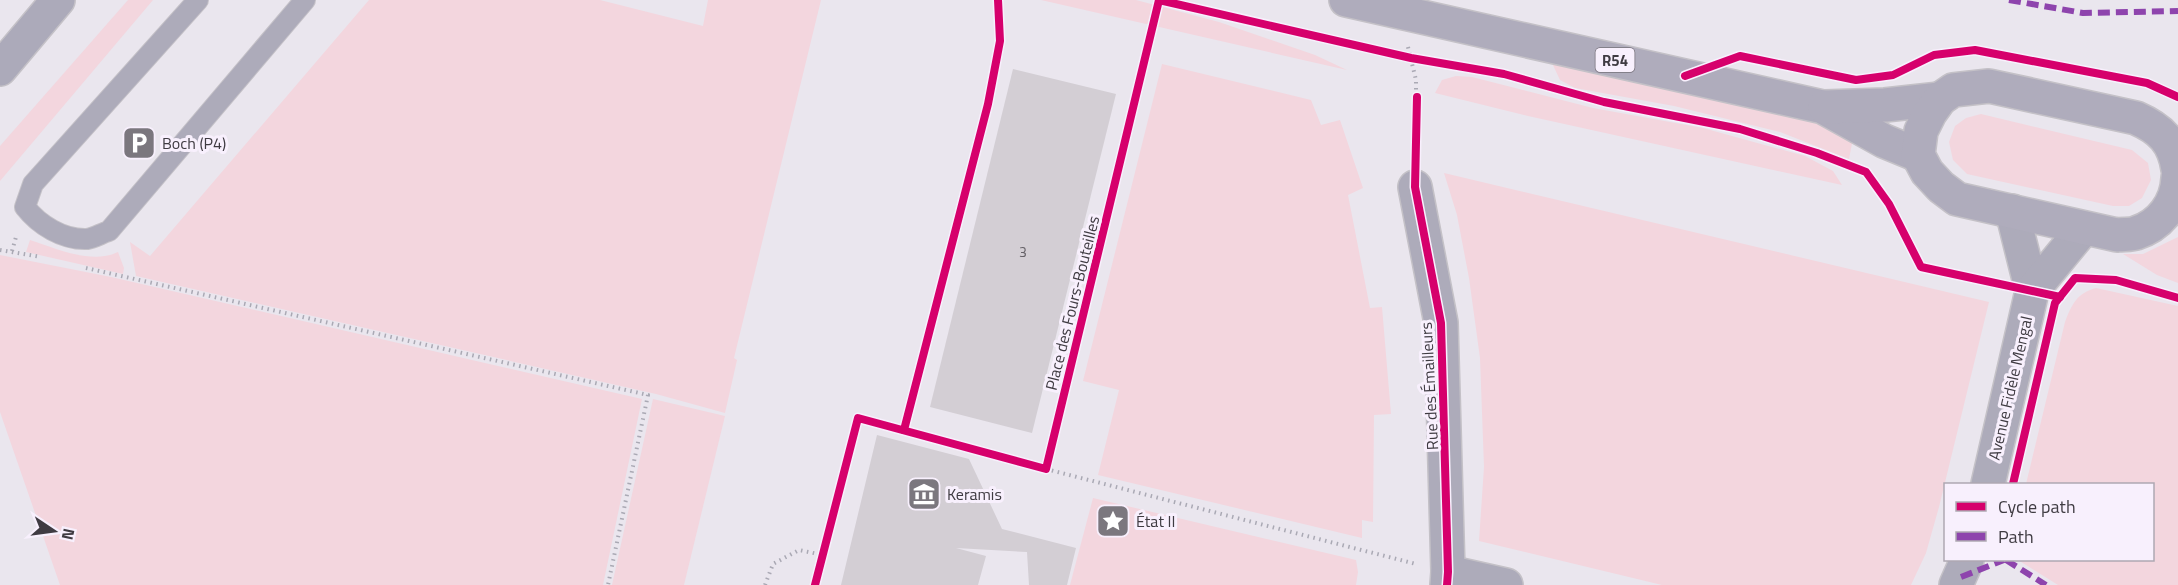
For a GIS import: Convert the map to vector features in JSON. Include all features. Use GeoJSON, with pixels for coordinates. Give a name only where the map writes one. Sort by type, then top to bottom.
{"type":"FeatureCollection","features":[{"type":"Feature","properties":{"kind":"main road"},"geometry":{"type":"LineString","coordinates":[[0,69],[58,0]]}},
{"type":"Feature","properties":{"kind":"main road","name":"R54"},"geometry":{"type":"LineString","coordinates":[[1346,0],[1823,107],[1885,105],[1940,99],[1953,90],[1989,86],[2136,118],[2154,126],[2166,138],[2177,164],[2177,191],[2165,222],[2136,233],[2117,235],[2083,229],[1957,198],[1941,187],[1927,172],[1918,155],[1884,141],[1823,107]]}},
{"type":"Feature","properties":{"kind":"main road"},"geometry":{"type":"LineString","coordinates":[[1918,155],[1921,131],[1940,99]]}},
{"type":"Feature","properties":{"kind":"street","name":"Rue des Émailleurs"},"geometry":{"type":"LineString","coordinates":[[1415,187],[1442,323],[1447,579]]}},
{"type":"Feature","properties":{"kind":"street","name":"Avenue Fidèle Mengal"},"geometry":{"type":"LineString","coordinates":[[2012,212],[2032,291]]}},
{"type":"Feature","properties":{"kind":"street","name":"Avenue Fidèle Mengal"},"geometry":{"type":"LineString","coordinates":[[1988,483],[2032,291],[2083,229]]}},
{"type":"Feature","properties":{"kind":"street"},"geometry":{"type":"LineString","coordinates":[[1447,579],[1506,585]]}},
{"type":"Feature","properties":{"kind":"lane"},"geometry":{"type":"LineString","coordinates":[[198,0],[33,184],[25,207],[34,219],[66,237],[88,239],[109,231],[305,0]]}},
{"type":"Feature","properties":{"kind":"path"},"geometry":{"type":"LineString","coordinates":[[1406,14],[1408,45],[1416,80],[1417,97],[1415,187]]}},
{"type":"Feature","properties":{"kind":"path"},"geometry":{"type":"LineString","coordinates":[[1400,56],[1422,60]]}},
{"type":"Feature","properties":{"kind":"path"},"geometry":{"type":"LineString","coordinates":[[167,286],[648,395],[608,585]]}},
{"type":"Feature","properties":{"kind":"path"},"geometry":{"type":"LineString","coordinates":[[1036,467],[1047,465],[1447,579]]}},
{"type":"Feature","properties":{"kind":"path"},"geometry":{"type":"LineString","coordinates":[[820,565],[826,543]]}},
{"type":"Feature","properties":{"kind":"path"},"geometry":{"type":"LineString","coordinates":[[765,585],[773,564],[799,550],[823,555]]}},
{"type":"Feature","properties":{"kind":"shaded area"},"geometry":{"type":"Polygon","coordinates":[[[128,0],[153,0],[0,181],[0,146],[128,0]]]}},
{"type":"Feature","properties":{"kind":"shaded area"},"geometry":{"type":"Polygon","coordinates":[[[369,0],[600,0],[703,26],[708,0],[821,0],[734,358],[737,360],[725,413],[656,394],[136,276],[130,242],[150,256],[369,0]]]}},
{"type":"Feature","properties":{"kind":"shaded area"},"geometry":{"type":"Polygon","coordinates":[[[1041,0],[1136,0],[1219,22],[1315,55],[1347,70],[1041,0]]]}},
{"type":"Feature","properties":{"kind":"shaded area"},"geometry":{"type":"Polygon","coordinates":[[[1552,63],[1822,123],[1854,133],[1849,159],[1780,132],[1674,106],[1575,88],[1560,80],[1552,63]]]}},
{"type":"Feature","properties":{"kind":"shaded area"},"geometry":{"type":"Polygon","coordinates":[[[1162,64],[1311,100],[1321,125],[1340,120],[1363,188],[1348,195],[1370,308],[1382,307],[1391,414],[1374,415],[1373,522],[1362,520],[1362,538],[1098,475],[1119,390],[1083,381],[1162,64]]]}},
{"type":"Feature","properties":{"kind":"shaded area"},"geometry":{"type":"Polygon","coordinates":[[[1456,76],[1472,77],[1593,108],[1703,128],[1805,156],[1833,171],[1842,185],[1528,116],[1435,93],[1442,80],[1456,76]]]}},
{"type":"Feature","properties":{"kind":"shaded area"},"geometry":{"type":"Polygon","coordinates":[[[1981,114],[2132,150],[2148,163],[2151,180],[2142,198],[2129,206],[2113,206],[1967,174],[1953,160],[1949,142],[1955,126],[1966,118],[1981,114]]]}},
{"type":"Feature","properties":{"kind":"shaded area"},"geometry":{"type":"Polygon","coordinates":[[[1444,173],[1989,302],[1939,507],[1926,553],[1911,585],[1662,585],[1479,541],[1484,467],[1480,358],[1469,278],[1457,215],[1444,173]]]}},
{"type":"Feature","properties":{"kind":"shaded area"},"geometry":{"type":"Polygon","coordinates":[[[2178,237],[2178,283],[2157,275],[2123,254],[2143,254],[2178,237]]]}},
{"type":"Feature","properties":{"kind":"shaded area"},"geometry":{"type":"Polygon","coordinates":[[[30,240],[85,256],[108,256],[118,252],[124,268],[123,274],[26,252],[30,240]]]}},
{"type":"Feature","properties":{"kind":"shaded area"},"geometry":{"type":"Polygon","coordinates":[[[0,255],[111,277],[642,399],[603,585],[60,585],[0,412],[0,255]]]}},
{"type":"Feature","properties":{"kind":"shaded area"},"geometry":{"type":"Polygon","coordinates":[[[2096,288],[2178,306],[2178,585],[2058,585],[2020,561],[2154,561],[2154,483],[2026,483],[2065,322],[2076,300],[2096,288]]]}},
{"type":"Feature","properties":{"kind":"shaded area"},"geometry":{"type":"Polygon","coordinates":[[[653,399],[725,416],[684,585],[612,585],[653,399]]]}},
{"type":"Feature","properties":{"kind":"shaded area"},"geometry":{"type":"Polygon","coordinates":[[[1093,498],[1356,560],[1358,572],[1356,585],[1070,585],[1093,498]]]}},
{"type":"Feature","properties":{"kind":"building"},"geometry":{"type":"Polygon","coordinates":[[[1013,69],[1116,94],[1032,433],[930,407],[1013,69]]]}},
{"type":"Feature","properties":{"kind":"building","name":"Keramis"},"geometry":{"type":"Polygon","coordinates":[[[877,435],[969,459],[1002,529],[1076,548],[1067,585],[1029,585],[1027,552],[956,548],[986,556],[978,585],[841,585],[877,435]]]}},
{"type":"Feature","properties":{"kind":"marked path"},"geometry":{"type":"LineString","coordinates":[[2009,0],[2083,13],[2178,11]]}},
{"type":"Feature","properties":{"kind":"marked path"},"geometry":{"type":"LineString","coordinates":[[1961,577],[2001,561]]}},
{"type":"Feature","properties":{"kind":"marked path"},"geometry":{"type":"LineString","coordinates":[[2008,561],[2046,585]]}},
{"type":"Feature","properties":{"kind":"cycle path"},"geometry":{"type":"LineString","coordinates":[[904,430],[988,104],[1000,41],[998,0]]}},
{"type":"Feature","properties":{"kind":"cycle path"},"geometry":{"type":"LineString","coordinates":[[1159,0],[1411,58],[1504,74],[1604,102],[1740,129],[1817,153],[1866,172],[1889,204],[1921,267],[2060,297]]}},
{"type":"Feature","properties":{"kind":"cycle path","name":"Place des Fours-Bouteilles"},"geometry":{"type":"LineString","coordinates":[[815,585],[858,418],[1046,469],[1159,0]]}},
{"type":"Feature","properties":{"kind":"cycle path"},"geometry":{"type":"LineString","coordinates":[[1685,76],[1740,56],[1856,80],[1893,75],[1934,55],[1975,50],[2147,83],[2178,97]]}},
{"type":"Feature","properties":{"kind":"cycle path"},"geometry":{"type":"LineString","coordinates":[[1417,97],[1415,187],[1441,323],[1447,585]]}},
{"type":"Feature","properties":{"kind":"cycle path"},"geometry":{"type":"LineString","coordinates":[[2013,483],[2055,303],[2075,278],[2116,280],[2178,298]]}},
{"type":"Feature","properties":{"kind":"place","name":"Boch (P4)"},"geometry":{"type":"Point","coordinates":[139,143]}},
{"type":"Feature","properties":{"kind":"place","name":"Keramis"},"geometry":{"type":"Point","coordinates":[924,494]}},
{"type":"Feature","properties":{"kind":"place","name":"État II"},"geometry":{"type":"Point","coordinates":[1113,521]}}]}
